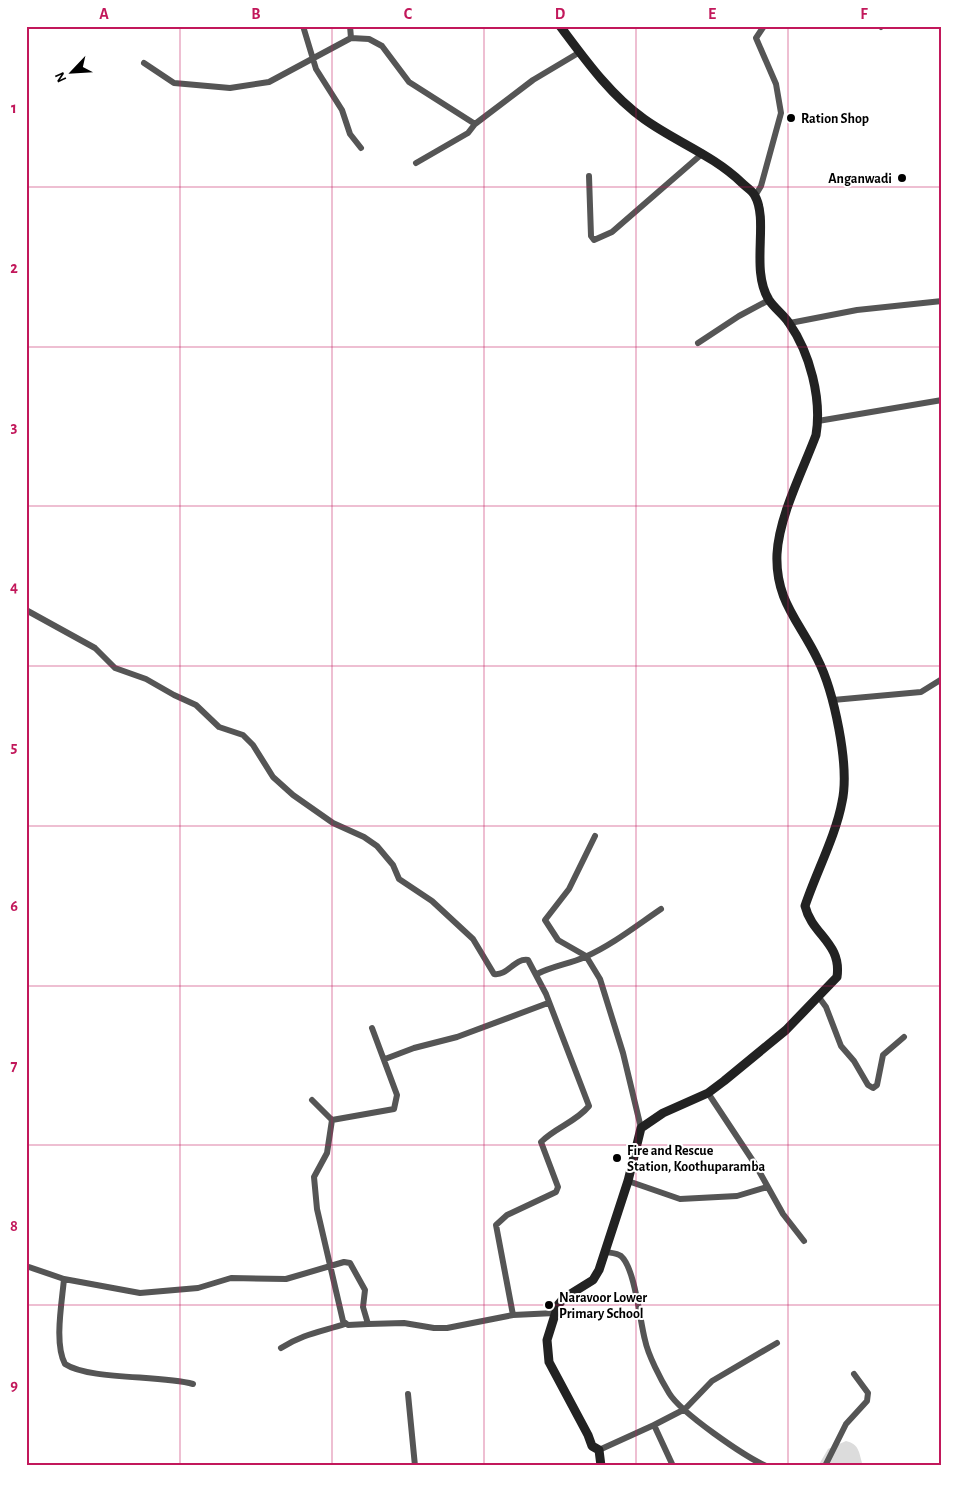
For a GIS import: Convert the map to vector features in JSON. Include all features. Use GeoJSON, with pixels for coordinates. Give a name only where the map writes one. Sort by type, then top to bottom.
{"type":"FeatureCollection","features":[{"type":"Feature","properties":{"kind":"main road"},"geometry":{"type":"LineString","coordinates":[[560,26],[606,85],[643,119],[703,153],[737,178],[755,196],[759,207],[759,260],[763,285],[769,300],[790,323],[808,363],[816,392],[818,421],[816,435],[784,520],[777,554],[784,600],[818,659],[833,700],[842,758],[842,802],[805,906],[808,918],[831,946],[837,957],[836,977],[786,1030],[708,1093],[663,1113],[641,1128],[628,1181],[606,1252],[593,1280],[564,1298],[555,1313],[547,1340],[549,1362],[592,1446],[599,1450],[601,1466]]}},
{"type":"Feature","properties":{"kind":"street"},"geometry":{"type":"LineString","coordinates":[[302,26],[312,60],[342,110],[350,134],[361,148]]}},
{"type":"Feature","properties":{"kind":"street"},"geometry":{"type":"LineString","coordinates":[[350,26],[351,38]]}},
{"type":"Feature","properties":{"kind":"street"},"geometry":{"type":"LineString","coordinates":[[755,196],[761,186],[781,113],[776,84],[756,38],[764,26]]}},
{"type":"Feature","properties":{"kind":"street"},"geometry":{"type":"LineString","coordinates":[[144,63],[174,83],[230,88],[269,82],[351,38],[369,39],[382,46],[409,82],[475,124]]}},
{"type":"Feature","properties":{"kind":"street"},"geometry":{"type":"LineString","coordinates":[[416,163],[468,133],[475,124],[533,80],[580,52]]}},
{"type":"Feature","properties":{"kind":"street"},"geometry":{"type":"LineString","coordinates":[[589,176],[591,236],[594,240],[612,232],[703,153]]}},
{"type":"Feature","properties":{"kind":"street"},"geometry":{"type":"LineString","coordinates":[[698,343],[739,316],[769,300]]}},
{"type":"Feature","properties":{"kind":"street"},"geometry":{"type":"LineString","coordinates":[[790,323],[857,310],[942,301]]}},
{"type":"Feature","properties":{"kind":"street"},"geometry":{"type":"LineString","coordinates":[[818,421],[942,400]]}},
{"type":"Feature","properties":{"kind":"street"},"geometry":{"type":"LineString","coordinates":[[26,610],[95,648],[115,668],[146,679],[174,696],[196,705],[219,727],[243,735],[253,745],[273,777],[293,796],[333,823],[364,837],[377,846],[392,865],[399,879],[432,901],[473,939],[494,974],[498,974],[524,960],[528,960],[537,974],[589,1106],[580,1117],[554,1131],[541,1142],[557,1180],[558,1187],[556,1192],[507,1215],[496,1225],[513,1315]]}},
{"type":"Feature","properties":{"kind":"street"},"geometry":{"type":"LineString","coordinates":[[833,700],[920,692],[942,679]]}},
{"type":"Feature","properties":{"kind":"street"},"geometry":{"type":"LineString","coordinates":[[595,836],[568,889],[545,920],[558,940],[586,956],[600,980],[623,1053],[641,1128]]}},
{"type":"Feature","properties":{"kind":"street"},"geometry":{"type":"LineString","coordinates":[[537,974],[551,966],[586,956],[623,936],[660,909]]}},
{"type":"Feature","properties":{"kind":"street"},"geometry":{"type":"LineString","coordinates":[[818,996],[829,1014],[841,1046],[854,1061],[868,1085],[873,1088],[876,1085],[883,1056],[904,1037]]}},
{"type":"Feature","properties":{"kind":"street"},"geometry":{"type":"LineString","coordinates":[[385,1059],[414,1048],[457,1037],[548,1003]]}},
{"type":"Feature","properties":{"kind":"street"},"geometry":{"type":"LineString","coordinates":[[332,1120],[394,1109],[397,1095],[372,1028]]}},
{"type":"Feature","properties":{"kind":"street"},"geometry":{"type":"LineString","coordinates":[[708,1093],[755,1164],[783,1214],[804,1241]]}},
{"type":"Feature","properties":{"kind":"street"},"geometry":{"type":"LineString","coordinates":[[312,1100],[332,1120]]}},
{"type":"Feature","properties":{"kind":"street"},"geometry":{"type":"LineString","coordinates":[[332,1120],[327,1153],[314,1177],[317,1209],[345,1324]]}},
{"type":"Feature","properties":{"kind":"street"},"geometry":{"type":"LineString","coordinates":[[628,1181],[680,1199],[737,1196],[767,1187]]}},
{"type":"Feature","properties":{"kind":"street"},"geometry":{"type":"LineString","coordinates":[[606,1252],[617,1254],[625,1262],[638,1299],[645,1342],[668,1393],[685,1409],[748,1458],[766,1466]]}},
{"type":"Feature","properties":{"kind":"street"},"geometry":{"type":"LineString","coordinates":[[29,1267],[64,1279],[140,1293],[198,1288],[231,1278],[286,1280],[331,1266],[350,1263],[365,1290],[364,1307],[368,1324]]}},
{"type":"Feature","properties":{"kind":"street"},"geometry":{"type":"LineString","coordinates":[[64,1279],[60,1352],[65,1364],[75,1369],[90,1372],[159,1377],[193,1384]]}},
{"type":"Feature","properties":{"kind":"street"},"geometry":{"type":"LineString","coordinates":[[281,1348],[300,1336],[322,1332],[345,1324],[404,1323],[434,1328],[447,1328],[513,1315],[555,1313]]}},
{"type":"Feature","properties":{"kind":"street"},"geometry":{"type":"LineString","coordinates":[[599,1450],[685,1409],[712,1382],[777,1343]]}},
{"type":"Feature","properties":{"kind":"street"},"geometry":{"type":"LineString","coordinates":[[825,1466],[846,1424],[867,1401],[868,1393],[854,1374]]}},
{"type":"Feature","properties":{"kind":"street"},"geometry":{"type":"LineString","coordinates":[[408,1394],[415,1466]]}},
{"type":"Feature","properties":{"kind":"street"},"geometry":{"type":"LineString","coordinates":[[654,1425],[673,1466]]}},
{"type":"Feature","properties":{"kind":"shaded area"},"geometry":{"type":"Polygon","coordinates":[[[846,1441],[854,1444],[860,1454],[863,1466],[818,1466],[828,1449],[846,1441]]]}},
{"type":"Feature","properties":{"kind":"place","name":"Ration Shop"},"geometry":{"type":"Point","coordinates":[791,118]}},
{"type":"Feature","properties":{"kind":"place","name":"Anganwadi"},"geometry":{"type":"Point","coordinates":[902,178]}},
{"type":"Feature","properties":{"kind":"place","name":"Fire and Rescue Station, Koothuparamba"},"geometry":{"type":"Point","coordinates":[617,1158]}},
{"type":"Feature","properties":{"kind":"place","name":"Naravoor Lower Primary School"},"geometry":{"type":"Point","coordinates":[549,1305]}}]}
